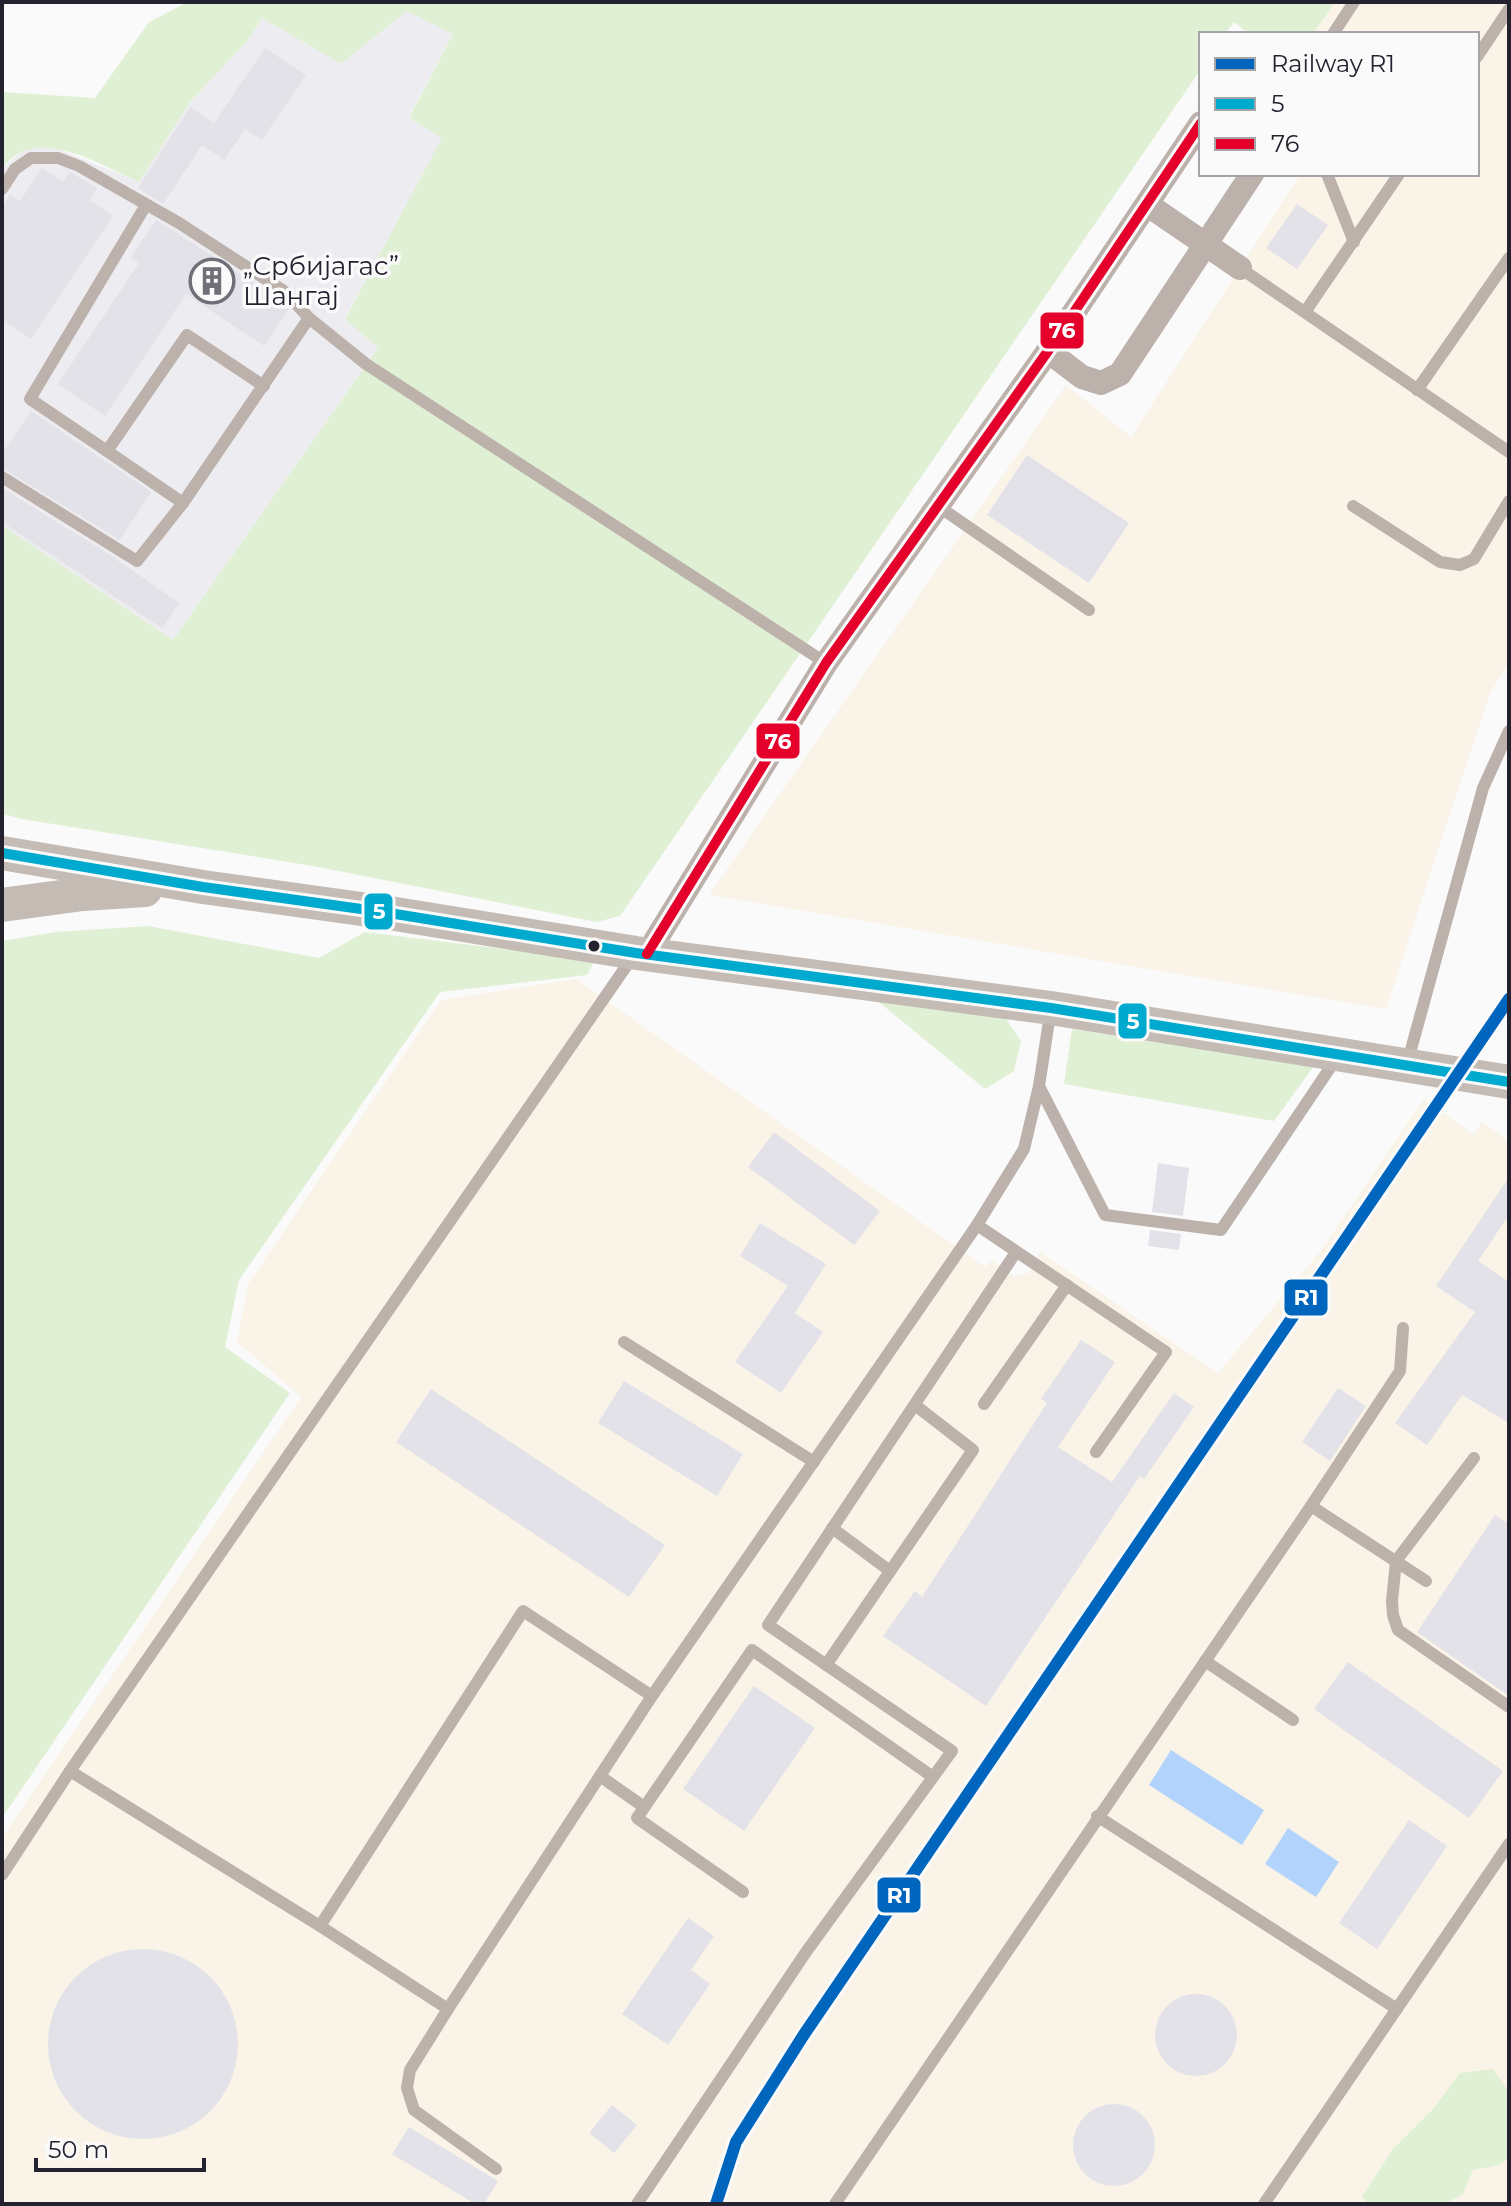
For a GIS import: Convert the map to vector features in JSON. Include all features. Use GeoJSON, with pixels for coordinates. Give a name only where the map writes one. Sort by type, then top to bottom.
{"type":"FeatureCollection","features":[{"type":"Feature","properties":{"kind":"street"},"geometry":{"type":"LineString","coordinates":[[642,953],[826,663],[1048,351],[1199,126]]}},
{"type":"Feature","properties":{"kind":"street"},"geometry":{"type":"LineString","coordinates":[[1048,351],[1082,377],[1101,383],[1120,374],[1251,176]]}},
{"type":"Feature","properties":{"kind":"street"},"geometry":{"type":"LineString","coordinates":[[1148,205],[1240,268]]}},
{"type":"Feature","properties":{"kind":"street"},"geometry":{"type":"LineString","coordinates":[[2,853],[203,887],[642,953],[1051,1008],[1509,1082]]}},
{"type":"Feature","properties":{"kind":"street"},"geometry":{"type":"LineString","coordinates":[[2,905],[83,894],[203,887]]}},
{"type":"Feature","properties":{"kind":"lane"},"geometry":{"type":"LineString","coordinates":[[1334,32],[1354,2]]}},
{"type":"Feature","properties":{"kind":"lane"},"geometry":{"type":"LineString","coordinates":[[1479,54],[1509,9]]}},
{"type":"Feature","properties":{"kind":"lane"},"geometry":{"type":"LineString","coordinates":[[2,189],[15,169],[31,158],[58,158],[79,166],[179,223],[284,291],[309,318],[366,364],[826,663]]}},
{"type":"Feature","properties":{"kind":"lane"},"geometry":{"type":"LineString","coordinates":[[1328,176],[1354,242]]}},
{"type":"Feature","properties":{"kind":"lane"},"geometry":{"type":"LineString","coordinates":[[1305,312],[1398,176]]}},
{"type":"Feature","properties":{"kind":"lane"},"geometry":{"type":"LineString","coordinates":[[146,205],[30,399],[183,503]]}},
{"type":"Feature","properties":{"kind":"lane"},"geometry":{"type":"LineString","coordinates":[[1417,390],[1509,258]]}},
{"type":"Feature","properties":{"kind":"lane"},"geometry":{"type":"LineString","coordinates":[[1240,268],[1509,452]]}},
{"type":"Feature","properties":{"kind":"lane"},"geometry":{"type":"LineString","coordinates":[[2,477],[137,561],[183,503],[309,318]]}},
{"type":"Feature","properties":{"kind":"lane"},"geometry":{"type":"LineString","coordinates":[[107,451],[187,335],[264,386]]}},
{"type":"Feature","properties":{"kind":"lane"},"geometry":{"type":"LineString","coordinates":[[1353,506],[1440,562],[1460,565],[1474,559],[1509,501]]}},
{"type":"Feature","properties":{"kind":"lane"},"geometry":{"type":"LineString","coordinates":[[938,506],[1089,610]]}},
{"type":"Feature","properties":{"kind":"lane"},"geometry":{"type":"LineString","coordinates":[[1407,1064],[1483,788],[1509,731]]}},
{"type":"Feature","properties":{"kind":"lane"},"geometry":{"type":"LineString","coordinates":[[2,1875],[70,1771],[642,953]]}},
{"type":"Feature","properties":{"kind":"lane"},"geometry":{"type":"LineString","coordinates":[[496,2169],[414,2110],[407,2088],[410,2070],[652,1696],[977,1225],[1024,1149],[1039,1086],[1051,1008]]}},
{"type":"Feature","properties":{"kind":"lane"},"geometry":{"type":"LineString","coordinates":[[1039,1086],[1105,1215],[1221,1230],[1341,1053]]}},
{"type":"Feature","properties":{"kind":"lane"},"geometry":{"type":"LineString","coordinates":[[977,1225],[1166,1352],[1096,1452]]}},
{"type":"Feature","properties":{"kind":"lane"},"geometry":{"type":"LineString","coordinates":[[637,2204],[806,1952],[952,1751],[768,1625],[1016,1252]]}},
{"type":"Feature","properties":{"kind":"lane"},"geometry":{"type":"LineString","coordinates":[[984,1404],[1067,1285]]}},
{"type":"Feature","properties":{"kind":"lane"},"geometry":{"type":"LineString","coordinates":[[835,2204],[1400,1371],[1403,1328]]}},
{"type":"Feature","properties":{"kind":"lane"},"geometry":{"type":"LineString","coordinates":[[624,1342],[814,1462]]}},
{"type":"Feature","properties":{"kind":"lane"},"geometry":{"type":"LineString","coordinates":[[826,1665],[973,1450],[915,1405]]}},
{"type":"Feature","properties":{"kind":"lane"},"geometry":{"type":"LineString","coordinates":[[1474,1458],[1396,1561],[1393,1615],[1398,1630],[1509,1707]]}},
{"type":"Feature","properties":{"kind":"lane"},"geometry":{"type":"LineString","coordinates":[[1311,1506],[1426,1581]]}},
{"type":"Feature","properties":{"kind":"lane"},"geometry":{"type":"LineString","coordinates":[[832,1528],[890,1571]]}},
{"type":"Feature","properties":{"kind":"lane"},"geometry":{"type":"LineString","coordinates":[[320,1926],[523,1611],[652,1696]]}},
{"type":"Feature","properties":{"kind":"lane"},"geometry":{"type":"LineString","coordinates":[[743,1892],[637,1818],[752,1650],[933,1777]]}},
{"type":"Feature","properties":{"kind":"lane"},"geometry":{"type":"LineString","coordinates":[[1205,1661],[1293,1720]]}},
{"type":"Feature","properties":{"kind":"lane"},"geometry":{"type":"LineString","coordinates":[[70,1771],[448,2009]]}},
{"type":"Feature","properties":{"kind":"lane"},"geometry":{"type":"LineString","coordinates":[[600,1776],[644,1807]]}},
{"type":"Feature","properties":{"kind":"lane"},"geometry":{"type":"LineString","coordinates":[[1097,1816],[1397,2009]]}},
{"type":"Feature","properties":{"kind":"lane"},"geometry":{"type":"LineString","coordinates":[[1264,2204],[1509,1844]]}},
{"type":"Feature","properties":{"kind":"shaded area"},"geometry":{"type":"Polygon","coordinates":[[[1335,2],[1509,2],[1509,663],[1490,693],[1386,1009],[709,895],[1066,385],[1131,437],[1298,176],[1479,176],[1479,32],[1314,32],[1335,2]]]}},
{"type":"Feature","properties":{"kind":"shaded area"},"geometry":{"type":"Polygon","coordinates":[[[407,11],[453,34],[409,117],[443,138],[345,318],[378,348],[173,640],[2,525],[2,169],[25,148],[43,146],[61,150],[139,182],[191,101],[249,39],[262,18],[341,64],[407,11]]]}},
{"type":"Feature","properties":{"kind":"shaded area"},"geometry":{"type":"Polygon","coordinates":[[[576,979],[985,1267],[992,1260],[1014,1276],[1029,1273],[1040,1252],[1218,1373],[1320,1252],[1424,1099],[1473,1134],[1482,1122],[1509,1141],[1509,2204],[2,2204],[2,1838],[301,1397],[237,1342],[248,1284],[441,1000],[576,979]]]}},
{"type":"Feature","properties":{"kind":"green space"},"geometry":{"type":"Polygon","coordinates":[[[188,2],[1335,2],[1314,32],[1246,32],[1234,22],[1226,32],[1199,32],[1199,72],[620,916],[597,922],[313,866],[2,814],[2,525],[173,640],[378,348],[345,319],[442,138],[409,118],[453,34],[407,11],[341,64],[262,18],[249,39],[191,101],[139,182],[87,158],[49,148],[31,149],[15,155],[2,169],[2,92],[95,98],[149,22],[188,2]]]}},
{"type":"Feature","properties":{"kind":"green space"},"geometry":{"type":"Polygon","coordinates":[[[148,926],[319,958],[365,932],[595,960],[587,975],[440,992],[239,1280],[225,1347],[290,1393],[2,1818],[2,941],[55,932],[148,926]]]}},
{"type":"Feature","properties":{"kind":"green space"},"geometry":{"type":"Polygon","coordinates":[[[875,999],[1004,1016],[1021,1041],[1014,1071],[985,1089],[875,999]]]}},
{"type":"Feature","properties":{"kind":"green space"},"geometry":{"type":"Polygon","coordinates":[[[1072,1029],[1314,1066],[1274,1121],[1064,1084],[1072,1029]]]}},
{"type":"Feature","properties":{"kind":"green space"},"geometry":{"type":"Polygon","coordinates":[[[1493,2069],[1509,2092],[1509,2158],[1499,2165],[1473,2170],[1463,2194],[1445,2204],[1368,2204],[1362,2197],[1393,2149],[1434,2108],[1460,2073],[1493,2069]]]}},
{"type":"Feature","properties":{"kind":"water"},"geometry":{"type":"Polygon","coordinates":[[[1171,1750],[1264,1810],[1242,1845],[1149,1785],[1171,1750]]]}},
{"type":"Feature","properties":{"kind":"water"},"geometry":{"type":"Polygon","coordinates":[[[1288,1828],[1339,1862],[1316,1897],[1265,1864],[1288,1828]]]}},
{"type":"Feature","properties":{"kind":"building"},"geometry":{"type":"Polygon","coordinates":[[[265,48],[306,75],[262,140],[245,129],[224,160],[202,145],[163,204],[138,188],[190,107],[214,123],[265,48]]]}},
{"type":"Feature","properties":{"kind":"building"},"geometry":{"type":"Polygon","coordinates":[[[42,168],[63,182],[70,172],[97,188],[90,200],[113,216],[31,339],[2,320],[2,207],[10,195],[20,201],[42,168]]]}},
{"type":"Feature","properties":{"kind":"building"},"geometry":{"type":"Polygon","coordinates":[[[1297,204],[1328,225],[1297,269],[1266,248],[1297,204]]]}},
{"type":"Feature","properties":{"kind":"building"},"geometry":{"type":"Polygon","coordinates":[[[156,220],[278,298],[289,309],[264,346],[186,294],[105,416],[58,384],[139,263],[131,257],[156,220]]]}},
{"type":"Feature","properties":{"kind":"building"},"geometry":{"type":"Polygon","coordinates":[[[31,411],[151,492],[120,540],[2,468],[2,454],[31,411]]]}},
{"type":"Feature","properties":{"kind":"building"},"geometry":{"type":"Polygon","coordinates":[[[1027,455],[1129,523],[1089,583],[987,515],[1027,455]]]}},
{"type":"Feature","properties":{"kind":"building"},"geometry":{"type":"Polygon","coordinates":[[[2,488],[110,555],[179,603],[162,628],[2,522],[2,488]]]}},
{"type":"Feature","properties":{"kind":"building"},"geometry":{"type":"Polygon","coordinates":[[[774,1132],[880,1211],[854,1245],[748,1167],[774,1132]]]}},
{"type":"Feature","properties":{"kind":"building"},"geometry":{"type":"Polygon","coordinates":[[[1158,1163],[1189,1168],[1183,1216],[1152,1212],[1158,1163]]]}},
{"type":"Feature","properties":{"kind":"building"},"geometry":{"type":"Polygon","coordinates":[[[1509,1177],[1509,1215],[1478,1261],[1509,1282],[1509,1423],[1462,1395],[1427,1445],[1395,1423],[1475,1312],[1436,1286],[1509,1177]]]}},
{"type":"Feature","properties":{"kind":"building"},"geometry":{"type":"Polygon","coordinates":[[[760,1223],[826,1264],[795,1313],[823,1332],[781,1393],[735,1362],[788,1286],[740,1256],[760,1223]]]}},
{"type":"Feature","properties":{"kind":"building"},"geometry":{"type":"Polygon","coordinates":[[[1150,1230],[1181,1234],[1179,1250],[1148,1246],[1150,1230]]]}},
{"type":"Feature","properties":{"kind":"building"},"geometry":{"type":"Polygon","coordinates":[[[1081,1340],[1115,1362],[1058,1447],[1112,1482],[1174,1393],[1194,1407],[1144,1479],[1140,1476],[986,1706],[883,1636],[915,1591],[922,1597],[1047,1403],[1041,1399],[1081,1340]]]}},
{"type":"Feature","properties":{"kind":"building"},"geometry":{"type":"Polygon","coordinates":[[[624,1381],[743,1454],[717,1496],[598,1423],[624,1381]]]}},
{"type":"Feature","properties":{"kind":"building"},"geometry":{"type":"Polygon","coordinates":[[[1338,1388],[1366,1406],[1330,1461],[1302,1442],[1338,1388]]]}},
{"type":"Feature","properties":{"kind":"building"},"geometry":{"type":"Polygon","coordinates":[[[431,1389],[665,1545],[629,1597],[396,1442],[431,1389]]]}},
{"type":"Feature","properties":{"kind":"building"},"geometry":{"type":"Polygon","coordinates":[[[1495,1515],[1509,1524],[1509,1696],[1417,1632],[1495,1515]]]}},
{"type":"Feature","properties":{"kind":"building"},"geometry":{"type":"Polygon","coordinates":[[[1348,1662],[1503,1771],[1469,1818],[1314,1709],[1348,1662]]]}},
{"type":"Feature","properties":{"kind":"building"},"geometry":{"type":"Polygon","coordinates":[[[754,1686],[815,1728],[744,1831],[683,1789],[754,1686]]]}},
{"type":"Feature","properties":{"kind":"building"},"geometry":{"type":"Polygon","coordinates":[[[1409,1820],[1447,1846],[1377,1949],[1339,1923],[1409,1820]]]}},
{"type":"Feature","properties":{"kind":"building"},"geometry":{"type":"Polygon","coordinates":[[[688,1918],[714,1936],[691,1970],[710,1984],[668,2045],[622,2014],[688,1918]]]}},
{"type":"Feature","properties":{"kind":"building"},"geometry":{"type":"Polygon","coordinates":[[[143,1949],[179,1956],[210,1977],[231,2008],[238,2044],[231,2080],[210,2111],[179,2132],[143,2139],[107,2132],[76,2111],[55,2080],[48,2044],[55,2008],[76,1977],[107,1956],[143,1949]]]}},
{"type":"Feature","properties":{"kind":"building"},"geometry":{"type":"Polygon","coordinates":[[[1196,1994],[1212,1997],[1225,2006],[1234,2019],[1237,2035],[1234,2051],[1225,2064],[1212,2073],[1196,2076],[1180,2073],[1167,2064],[1158,2051],[1155,2035],[1158,2019],[1167,2006],[1180,1997],[1196,1994]]]}},
{"type":"Feature","properties":{"kind":"building"},"geometry":{"type":"Polygon","coordinates":[[[1114,2104],[1130,2107],[1143,2116],[1152,2129],[1155,2145],[1152,2161],[1143,2174],[1130,2183],[1114,2186],[1098,2183],[1085,2174],[1076,2161],[1073,2145],[1076,2129],[1085,2116],[1098,2107],[1114,2104]]]}},
{"type":"Feature","properties":{"kind":"building"},"geometry":{"type":"Polygon","coordinates":[[[612,2105],[637,2125],[614,2153],[589,2133],[612,2105]]]}},
{"type":"Feature","properties":{"kind":"building"},"geometry":{"type":"Polygon","coordinates":[[[409,2127],[498,2181],[484,2204],[475,2204],[392,2154],[409,2127]]]}},
{"type":"Feature","properties":{"kind":"rail line","name":"R1"},"geometry":{"type":"LineString","coordinates":[[716,2204],[736,2142],[803,2036],[1509,999]]}},
{"type":"Feature","properties":{"kind":"transit line","name":"76"},"geometry":{"type":"LineString","coordinates":[[647,954],[826,663],[1048,351],[1199,126]]}},
{"type":"Feature","properties":{"kind":"transit line","name":"5"},"geometry":{"type":"LineString","coordinates":[[2,853],[636,953],[1051,1008],[1509,1082]]}},
{"type":"Feature","properties":{"kind":"place","name":"„Србијагас” Шангај"},"geometry":{"type":"Point","coordinates":[212,281]}}]}
